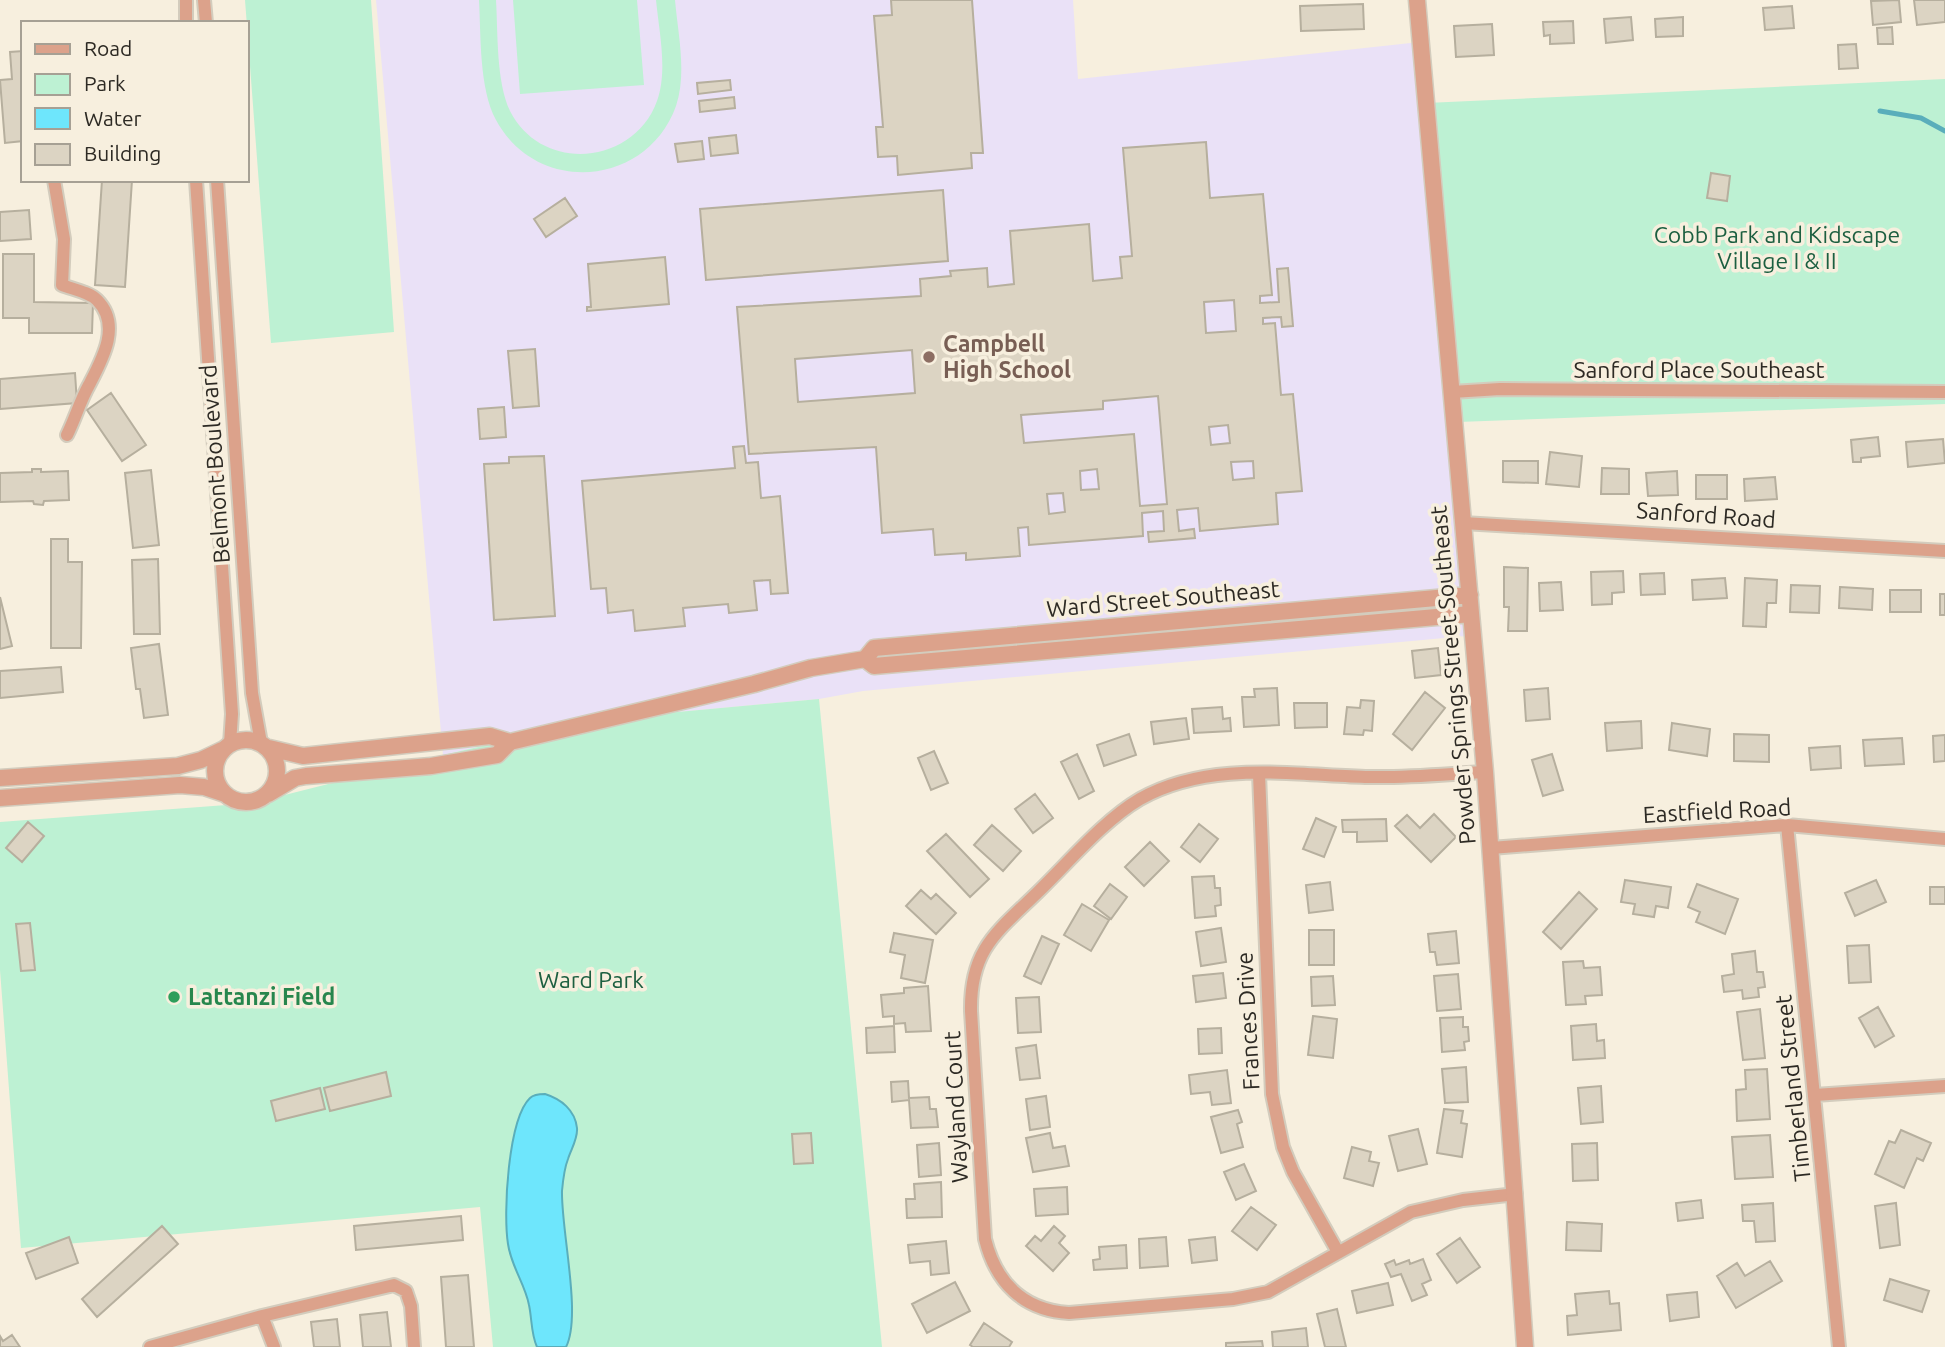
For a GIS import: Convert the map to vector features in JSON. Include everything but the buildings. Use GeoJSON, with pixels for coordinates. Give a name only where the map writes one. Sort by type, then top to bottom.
{"type":"FeatureCollection","features":[{"type":"Feature","properties":{"kind":"street"},"geometry":{"type":"LineString","coordinates":[[186,0],[186,21]]}},
{"type":"Feature","properties":{"kind":"street"},"geometry":{"type":"LineString","coordinates":[[204,0],[206,21]]}},
{"type":"Feature","properties":{"kind":"street","name":"Powder Springs Street Southeast"},"geometry":{"type":"LineString","coordinates":[[1417,0],[1485,772],[1525,1347]]}},
{"type":"Feature","properties":{"kind":"street"},"geometry":{"type":"LineString","coordinates":[[54,182],[64,239],[62,285],[95,298],[106,313],[109,333],[102,363],[67,435]]}},
{"type":"Feature","properties":{"kind":"street","name":"Belmont Boulevard"},"geometry":{"type":"LineString","coordinates":[[196,182],[232,714],[226,747]]}},
{"type":"Feature","properties":{"kind":"street","name":"Belmont Boulevard"},"geometry":{"type":"LineString","coordinates":[[217,182],[252,693],[265,746]]}},
{"type":"Feature","properties":{"kind":"street","name":"Sanford Place Southeast"},"geometry":{"type":"LineString","coordinates":[[1452,392],[1500,389],[1945,392]]}},
{"type":"Feature","properties":{"kind":"street","name":"Sanford Road"},"geometry":{"type":"LineString","coordinates":[[1463,523],[1945,551]]}},
{"type":"Feature","properties":{"kind":"street","name":"Ward Street Southeast"},"geometry":{"type":"LineString","coordinates":[[0,778],[178,766],[201,760],[244,739],[303,756],[490,736],[510,742],[811,668],[864,659],[874,649],[1470,595]]}},
{"type":"Feature","properties":{"kind":"street","name":"Ward Street Southeast"},"geometry":{"type":"LineString","coordinates":[[864,659],[874,666],[1471,614]]}},
{"type":"Feature","properties":{"kind":"street","name":"Ward Street Southeast"},"geometry":{"type":"LineString","coordinates":[[0,798],[180,785],[204,787],[247,802],[258,800],[295,778],[431,766],[497,755],[510,742]]}},
{"type":"Feature","properties":{"kind":"street"},"geometry":{"type":"LineString","coordinates":[[265,746],[276,760],[278,773],[268,794]]}},
{"type":"Feature","properties":{"kind":"street"},"geometry":{"type":"LineString","coordinates":[[225,794],[218,785],[215,773],[216,760],[226,747]]}},
{"type":"Feature","properties":{"kind":"street","name":"Wayland Court"},"geometry":{"type":"LineString","coordinates":[[1485,772],[1370,777],[1295,772],[1189,780],[1139,799],[1120,813],[997,932],[978,960],[972,982],[971,1011],[985,1239],[997,1273],[1008,1286],[1037,1307],[1051,1312],[1069,1313],[1234,1299],[1268,1292],[1411,1212],[1463,1200],[1516,1194]]}},
{"type":"Feature","properties":{"kind":"street","name":"Frances Drive"},"geometry":{"type":"LineString","coordinates":[[1259,774],[1272,1094],[1283,1147],[1293,1172],[1338,1252]]}},
{"type":"Feature","properties":{"kind":"street","name":"Eastfield Road"},"geometry":{"type":"LineString","coordinates":[[1491,848],[1787,825],[1945,839]]}},
{"type":"Feature","properties":{"kind":"street","name":"Timberland Street"},"geometry":{"type":"LineString","coordinates":[[1787,825],[1839,1347]]}},
{"type":"Feature","properties":{"kind":"street"},"geometry":{"type":"LineString","coordinates":[[1815,1095],[1945,1086]]}},
{"type":"Feature","properties":{"kind":"street"},"geometry":{"type":"LineString","coordinates":[[150,1347],[394,1285],[406,1292],[411,1306],[415,1347]]}},
{"type":"Feature","properties":{"kind":"street"},"geometry":{"type":"LineString","coordinates":[[262,1317],[274,1347]]}},
{"type":"Feature","properties":{"kind":"shaded area","name":"Campbell High School"},"geometry":{"type":"Polygon","coordinates":[[[376,0],[1073,0],[1078,79],[1420,42],[1477,635],[863,691],[819,699],[602,719],[443,755],[376,0]]]}},
{"type":"Feature","properties":{"kind":"green space"},"geometry":{"type":"Polygon","coordinates":[[[245,0],[371,0],[394,332],[271,343],[245,0]]]}},
{"type":"Feature","properties":{"kind":"green space"},"geometry":{"type":"Polygon","coordinates":[[[479,0],[496,0],[500,71],[510,111],[525,131],[543,145],[565,152],[587,154],[609,149],[629,138],[645,122],[657,101],[662,77],[662,51],[656,0],[675,0],[681,80],[676,106],[662,133],[641,153],[617,166],[590,172],[563,170],[537,161],[514,145],[496,120],[486,93],[479,0]]]}},
{"type":"Feature","properties":{"kind":"green space"},"geometry":{"type":"Polygon","coordinates":[[[513,0],[637,0],[644,85],[520,94],[513,0]]]}},
{"type":"Feature","properties":{"kind":"green space","name":"Cobb Park and Kidscape Village I & II"},"geometry":{"type":"Polygon","coordinates":[[[1945,79],[1945,404],[1458,422],[1426,103],[1945,79]]]}},
{"type":"Feature","properties":{"kind":"green space","name":"Ward Park"},"geometry":{"type":"Polygon","coordinates":[[[819,699],[882,1347],[493,1347],[480,1207],[21,1248],[0,970],[0,822],[253,803],[443,755],[602,719],[819,699]]]}},
{"type":"Feature","properties":{"kind":"water"},"geometry":{"type":"Polygon","coordinates":[[[545,1094],[566,1106],[577,1128],[562,1191],[572,1294],[570,1333],[566,1347],[537,1347],[527,1297],[510,1252],[507,1230],[509,1168],[517,1125],[530,1098],[545,1094]]]}},
{"type":"Feature","properties":{"kind":"waterway"},"geometry":{"type":"LineString","coordinates":[[1880,111],[1921,118],[1945,131]]}},
{"type":"Feature","properties":{"kind":"place","name":"Campbell High School"},"geometry":{"type":"Point","coordinates":[929,357]}},
{"type":"Feature","properties":{"kind":"place","name":"Lattanzi Field"},"geometry":{"type":"Point","coordinates":[174,997]}}]}
